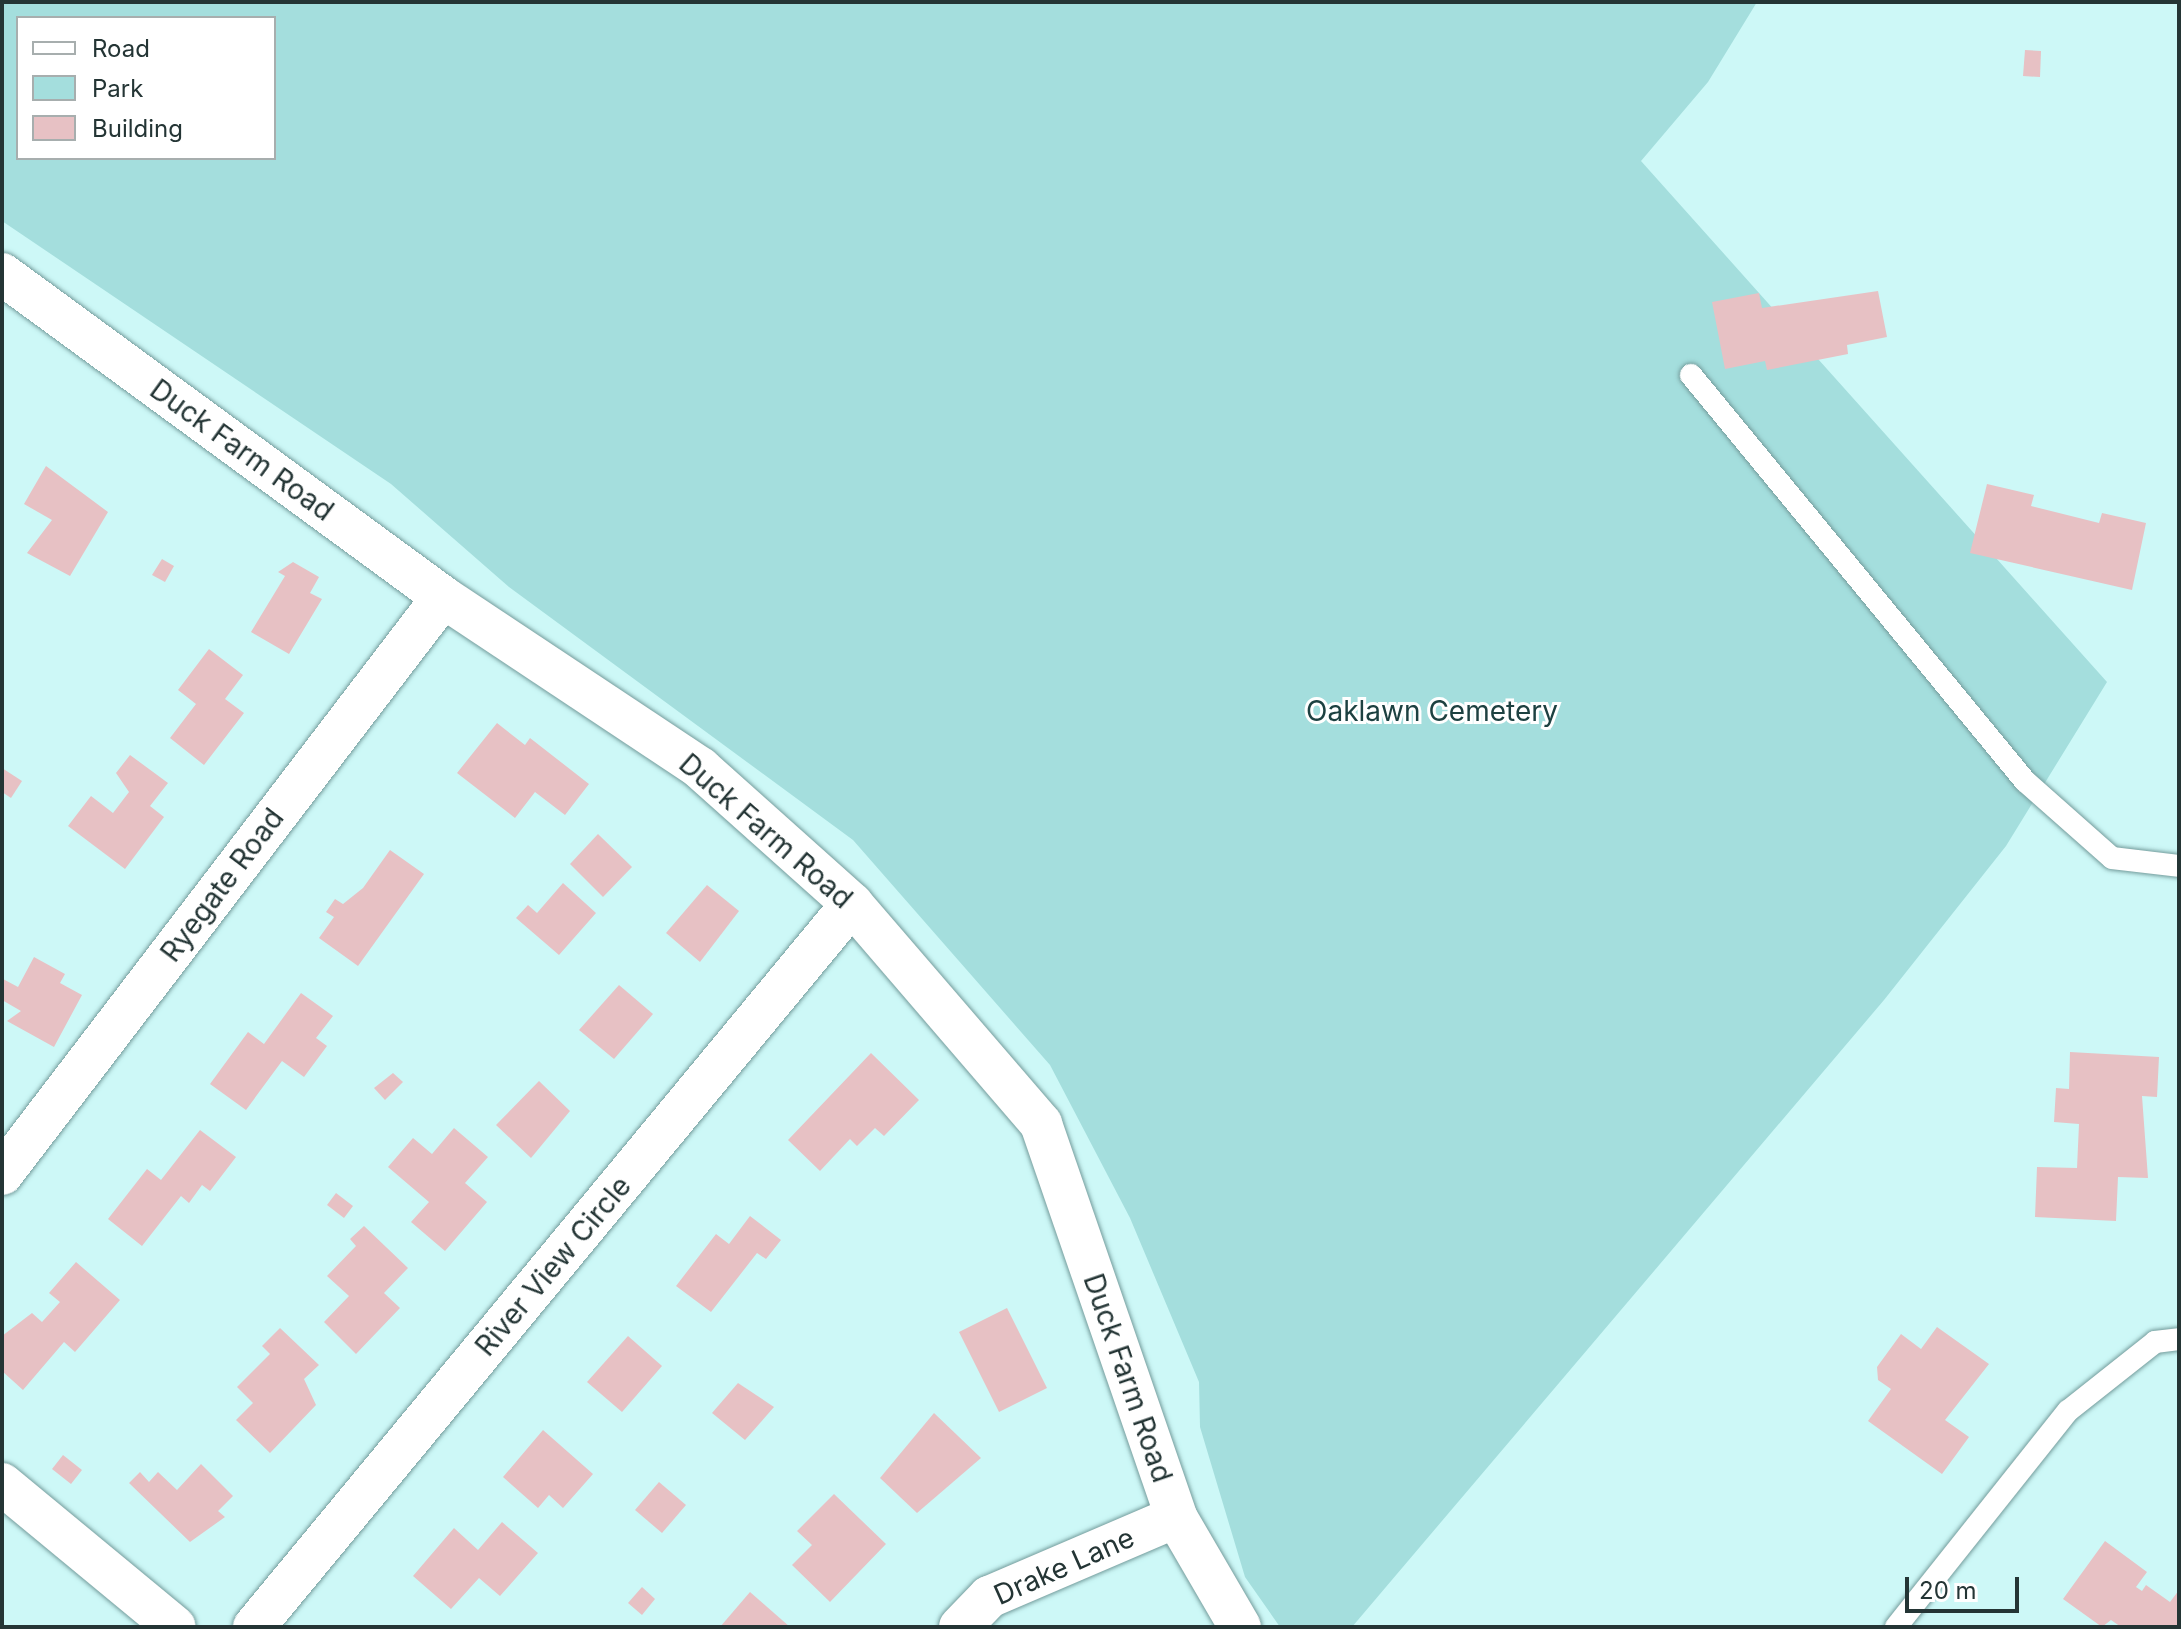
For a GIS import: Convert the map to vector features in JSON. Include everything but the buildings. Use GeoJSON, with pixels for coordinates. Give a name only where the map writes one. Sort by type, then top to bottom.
{"type":"FeatureCollection","features":[{"type":"Feature","properties":{"kind":"street","name":"Duck Farm Road"},"geometry":{"type":"LineString","coordinates":[[2,274],[443,597],[700,768],[852,904],[1041,1124],[1176,1517],[1240,1627]]}},
{"type":"Feature","properties":{"kind":"street","name":"Ryegate Road"},"geometry":{"type":"LineString","coordinates":[[2,1174],[443,597]]}},
{"type":"Feature","properties":{"kind":"street","name":"River View Circle"},"geometry":{"type":"LineString","coordinates":[[254,1627],[852,904]]}},
{"type":"Feature","properties":{"kind":"street"},"geometry":{"type":"LineString","coordinates":[[2,1484],[175,1627]]}},
{"type":"Feature","properties":{"kind":"street","name":"Drake Lane"},"geometry":{"type":"LineString","coordinates":[[960,1627],[989,1597],[1176,1517]]}},
{"type":"Feature","properties":{"kind":"lane"},"geometry":{"type":"LineString","coordinates":[[1691,375],[2025,781],[2112,858],[2179,866]]}},
{"type":"Feature","properties":{"kind":"lane"},"geometry":{"type":"LineString","coordinates":[[1896,1627],[2068,1411],[2155,1342],[2179,1339]]}},
{"type":"Feature","properties":{"kind":"green space","name":"Oaklawn Cemetery"},"geometry":{"type":"Polygon","coordinates":[[[2,2],[1757,2],[1708,82],[1641,161],[2107,682],[2006,846],[1884,1000],[1352,1627],[1280,1627],[1245,1577],[1200,1427],[1199,1382],[1130,1218],[1050,1065],[853,840],[509,587],[391,484],[2,221],[2,2]]]}}]}
